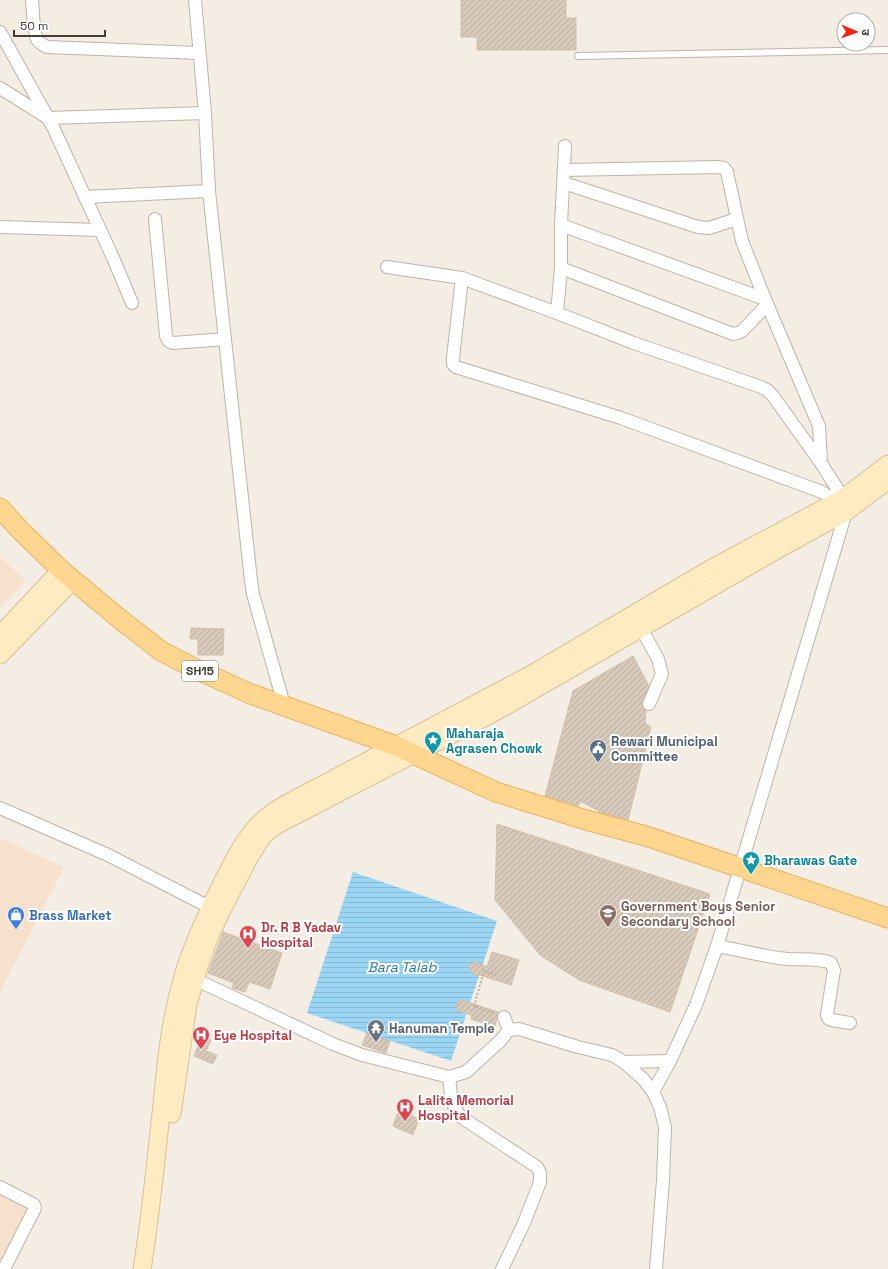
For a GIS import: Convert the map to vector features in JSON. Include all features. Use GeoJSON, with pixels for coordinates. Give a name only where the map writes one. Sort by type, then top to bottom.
{"type":"FeatureCollection","features":[{"type":"Feature","properties":{"kind":"main road"},"geometry":{"type":"LineString","coordinates":[[142,1269],[149,1223],[167,1056],[174,1016],[237,854],[249,835],[268,815],[302,795],[530,675],[712,568],[840,508],[888,464]]}},
{"type":"Feature","properties":{"kind":"main road"},"geometry":{"type":"LineString","coordinates":[[215,910],[263,836],[275,826],[497,710],[777,550],[840,508],[888,480]]}},
{"type":"Feature","properties":{"kind":"main road","name":"SH15"},"geometry":{"type":"LineString","coordinates":[[0,508],[20,530],[67,575],[120,620],[162,651],[200,671],[251,694],[396,746],[414,754]]}},
{"type":"Feature","properties":{"kind":"main road","name":"SH15"},"geometry":{"type":"LineString","coordinates":[[0,521],[20,530]]}},
{"type":"Feature","properties":{"kind":"main road"},"geometry":{"type":"LineString","coordinates":[[0,635],[67,575]]}},
{"type":"Feature","properties":{"kind":"main road"},"geometry":{"type":"LineString","coordinates":[[0,655],[67,575]]}},
{"type":"Feature","properties":{"kind":"main road"},"geometry":{"type":"LineString","coordinates":[[414,754],[496,792],[586,820],[646,836],[888,918]]}},
{"type":"Feature","properties":{"kind":"main road"},"geometry":{"type":"LineString","coordinates":[[152,1269],[170,1126],[188,1004],[189,977]]}},
{"type":"Feature","properties":{"kind":"street"},"geometry":{"type":"LineString","coordinates":[[32,0],[37,40],[47,47],[199,53]]}},
{"type":"Feature","properties":{"kind":"street"},"geometry":{"type":"LineString","coordinates":[[195,0],[205,113],[209,191],[251,581],[253,594],[284,705]]}},
{"type":"Feature","properties":{"kind":"street"},"geometry":{"type":"LineString","coordinates":[[0,32],[48,118],[85,196],[132,303]]}},
{"type":"Feature","properties":{"kind":"street"},"geometry":{"type":"LineString","coordinates":[[0,88],[48,118],[205,113]]}},
{"type":"Feature","properties":{"kind":"street"},"geometry":{"type":"LineString","coordinates":[[557,313],[561,268],[561,225],[565,146]]}},
{"type":"Feature","properties":{"kind":"street"},"geometry":{"type":"LineString","coordinates":[[564,170],[724,168],[727,172],[742,241],[766,302],[819,426],[821,463]]}},
{"type":"Feature","properties":{"kind":"street"},"geometry":{"type":"LineString","coordinates":[[564,183],[698,227],[709,228],[737,219]]}},
{"type":"Feature","properties":{"kind":"street"},"geometry":{"type":"LineString","coordinates":[[85,196],[209,191]]}},
{"type":"Feature","properties":{"kind":"street"},"geometry":{"type":"LineString","coordinates":[[155,219],[166,336],[168,340],[174,343],[225,339]]}},
{"type":"Feature","properties":{"kind":"street"},"geometry":{"type":"LineString","coordinates":[[561,225],[766,302]]}},
{"type":"Feature","properties":{"kind":"street"},"geometry":{"type":"LineString","coordinates":[[0,227],[100,230]]}},
{"type":"Feature","properties":{"kind":"street"},"geometry":{"type":"LineString","coordinates":[[386,268],[462,278],[631,342],[753,384],[766,390],[773,396],[821,463],[840,508],[741,868],[717,946],[696,1005],[670,1061],[653,1092]]}},
{"type":"Feature","properties":{"kind":"street"},"geometry":{"type":"LineString","coordinates":[[561,268],[734,334],[742,331],[766,302]]}},
{"type":"Feature","properties":{"kind":"street"},"geometry":{"type":"LineString","coordinates":[[462,278],[453,358],[453,364],[456,367],[621,418],[822,492],[830,497],[840,508]]}},
{"type":"Feature","properties":{"kind":"street"},"geometry":{"type":"LineString","coordinates":[[641,628],[658,659],[662,674],[649,704]]}},
{"type":"Feature","properties":{"kind":"street"},"geometry":{"type":"LineString","coordinates":[[0,808],[108,855],[162,881],[215,910]]}},
{"type":"Feature","properties":{"kind":"street"},"geometry":{"type":"LineString","coordinates":[[717,946],[787,959],[825,961],[831,963],[834,970],[827,1016],[831,1020],[850,1023]]}},
{"type":"Feature","properties":{"kind":"street"},"geometry":{"type":"LineString","coordinates":[[189,977],[334,1044],[355,1052],[449,1077],[466,1072],[500,1041],[509,1030],[519,1029],[612,1055],[624,1062],[644,1080],[653,1092],[660,1107],[665,1127],[663,1180],[656,1269]]}},
{"type":"Feature","properties":{"kind":"street"},"geometry":{"type":"LineString","coordinates":[[504,1016],[509,1030]]}},
{"type":"Feature","properties":{"kind":"street"},"geometry":{"type":"LineString","coordinates":[[624,1062],[670,1061]]}},
{"type":"Feature","properties":{"kind":"street"},"geometry":{"type":"LineString","coordinates":[[449,1077],[452,1103],[456,1111],[462,1117],[537,1167],[540,1173],[540,1182],[524,1222],[502,1269]]}},
{"type":"Feature","properties":{"kind":"street"},"geometry":{"type":"LineString","coordinates":[[0,1187],[31,1203],[35,1208],[4,1269]]}},
{"type":"Feature","properties":{"kind":"lane"},"geometry":{"type":"LineString","coordinates":[[578,56],[888,50]]}},
{"type":"Feature","properties":{"kind":"path"},"geometry":{"type":"LineString","coordinates":[[496,974],[484,971],[474,1006],[504,1016]]}},
{"type":"Feature","properties":{"kind":"shaded area"},"geometry":{"type":"Polygon","coordinates":[[[0,557],[26,581],[0,607],[0,557]]]}},
{"type":"Feature","properties":{"kind":"shaded area","name":"Brass Market"},"geometry":{"type":"Polygon","coordinates":[[[0,838],[64,867],[0,992],[0,838]]]}},
{"type":"Feature","properties":{"kind":"shaded area"},"geometry":{"type":"Polygon","coordinates":[[[0,1192],[37,1211],[0,1269],[0,1192]]]}},
{"type":"Feature","properties":{"kind":"water","name":"Bara Talab"},"geometry":{"type":"Polygon","coordinates":[[[353,872],[497,921],[451,1061],[307,1013],[353,872]]]}},
{"type":"Feature","properties":{"kind":"building"},"geometry":{"type":"Polygon","coordinates":[[[461,0],[566,0],[566,18],[576,18],[576,50],[477,50],[477,37],[461,37],[461,0]]]}},
{"type":"Feature","properties":{"kind":"building"},"geometry":{"type":"Polygon","coordinates":[[[191,628],[224,629],[223,655],[198,655],[198,639],[190,639],[191,628]]]}},
{"type":"Feature","properties":{"kind":"building","name":"Rewari Municipal Committee"},"geometry":{"type":"Polygon","coordinates":[[[633,656],[649,686],[642,704],[646,711],[645,723],[651,727],[628,820],[599,812],[580,801],[578,806],[545,796],[573,691],[633,656]]]}},
{"type":"Feature","properties":{"kind":"building","name":"Government Boys Senior Secondary School"},"geometry":{"type":"Polygon","coordinates":[[[497,824],[710,894],[670,1012],[579,980],[540,955],[495,900],[497,824]]]}},
{"type":"Feature","properties":{"kind":"building"},"geometry":{"type":"Polygon","coordinates":[[[223,932],[282,953],[270,989],[249,982],[245,992],[232,988],[234,983],[208,973],[223,932]]]}},
{"type":"Feature","properties":{"kind":"building"},"geometry":{"type":"Polygon","coordinates":[[[492,952],[519,960],[511,985],[480,975],[477,976],[469,969],[470,964],[476,962],[487,967],[492,952]]]}},
{"type":"Feature","properties":{"kind":"building"},"geometry":{"type":"Polygon","coordinates":[[[462,1000],[498,1012],[495,1027],[471,1019],[472,1015],[458,1011],[456,1007],[458,1002],[462,1000]]]}},
{"type":"Feature","properties":{"kind":"building","name":"Hanuman Temple"},"geometry":{"type":"Polygon","coordinates":[[[367,1033],[390,1041],[386,1053],[362,1045],[367,1033]]]}},
{"type":"Feature","properties":{"kind":"building"},"geometry":{"type":"Polygon","coordinates":[[[202,1037],[211,1040],[206,1051],[217,1055],[213,1064],[194,1056],[202,1037]]]}},
{"type":"Feature","properties":{"kind":"building"},"geometry":{"type":"Polygon","coordinates":[[[399,1110],[419,1119],[413,1135],[393,1126],[399,1110]]]}},
{"type":"Feature","properties":{"kind":"place","name":"Maharaja Agrasen Chowk"},"geometry":{"type":"Point","coordinates":[433,755]}},
{"type":"Feature","properties":{"kind":"place","name":"Rewari Municipal Committee"},"geometry":{"type":"Point","coordinates":[598,763]}},
{"type":"Feature","properties":{"kind":"place","name":"Bharawas Gate"},"geometry":{"type":"Point","coordinates":[751,875]}},
{"type":"Feature","properties":{"kind":"place","name":"Government Boys Senior Secondary School"},"geometry":{"type":"Point","coordinates":[608,928]}},
{"type":"Feature","properties":{"kind":"place","name":"Brass Market"},"geometry":{"type":"Point","coordinates":[16,930]}},
{"type":"Feature","properties":{"kind":"place","name":"Dr. R B Yadav Hospital"},"geometry":{"type":"Point","coordinates":[248,949]}},
{"type":"Feature","properties":{"kind":"place","name":"Hanuman Temple"},"geometry":{"type":"Point","coordinates":[376,1043]}},
{"type":"Feature","properties":{"kind":"place","name":"Eye Hospital"},"geometry":{"type":"Point","coordinates":[201,1050]}},
{"type":"Feature","properties":{"kind":"place","name":"Lalita Memorial Hospital"},"geometry":{"type":"Point","coordinates":[405,1122]}}]}
